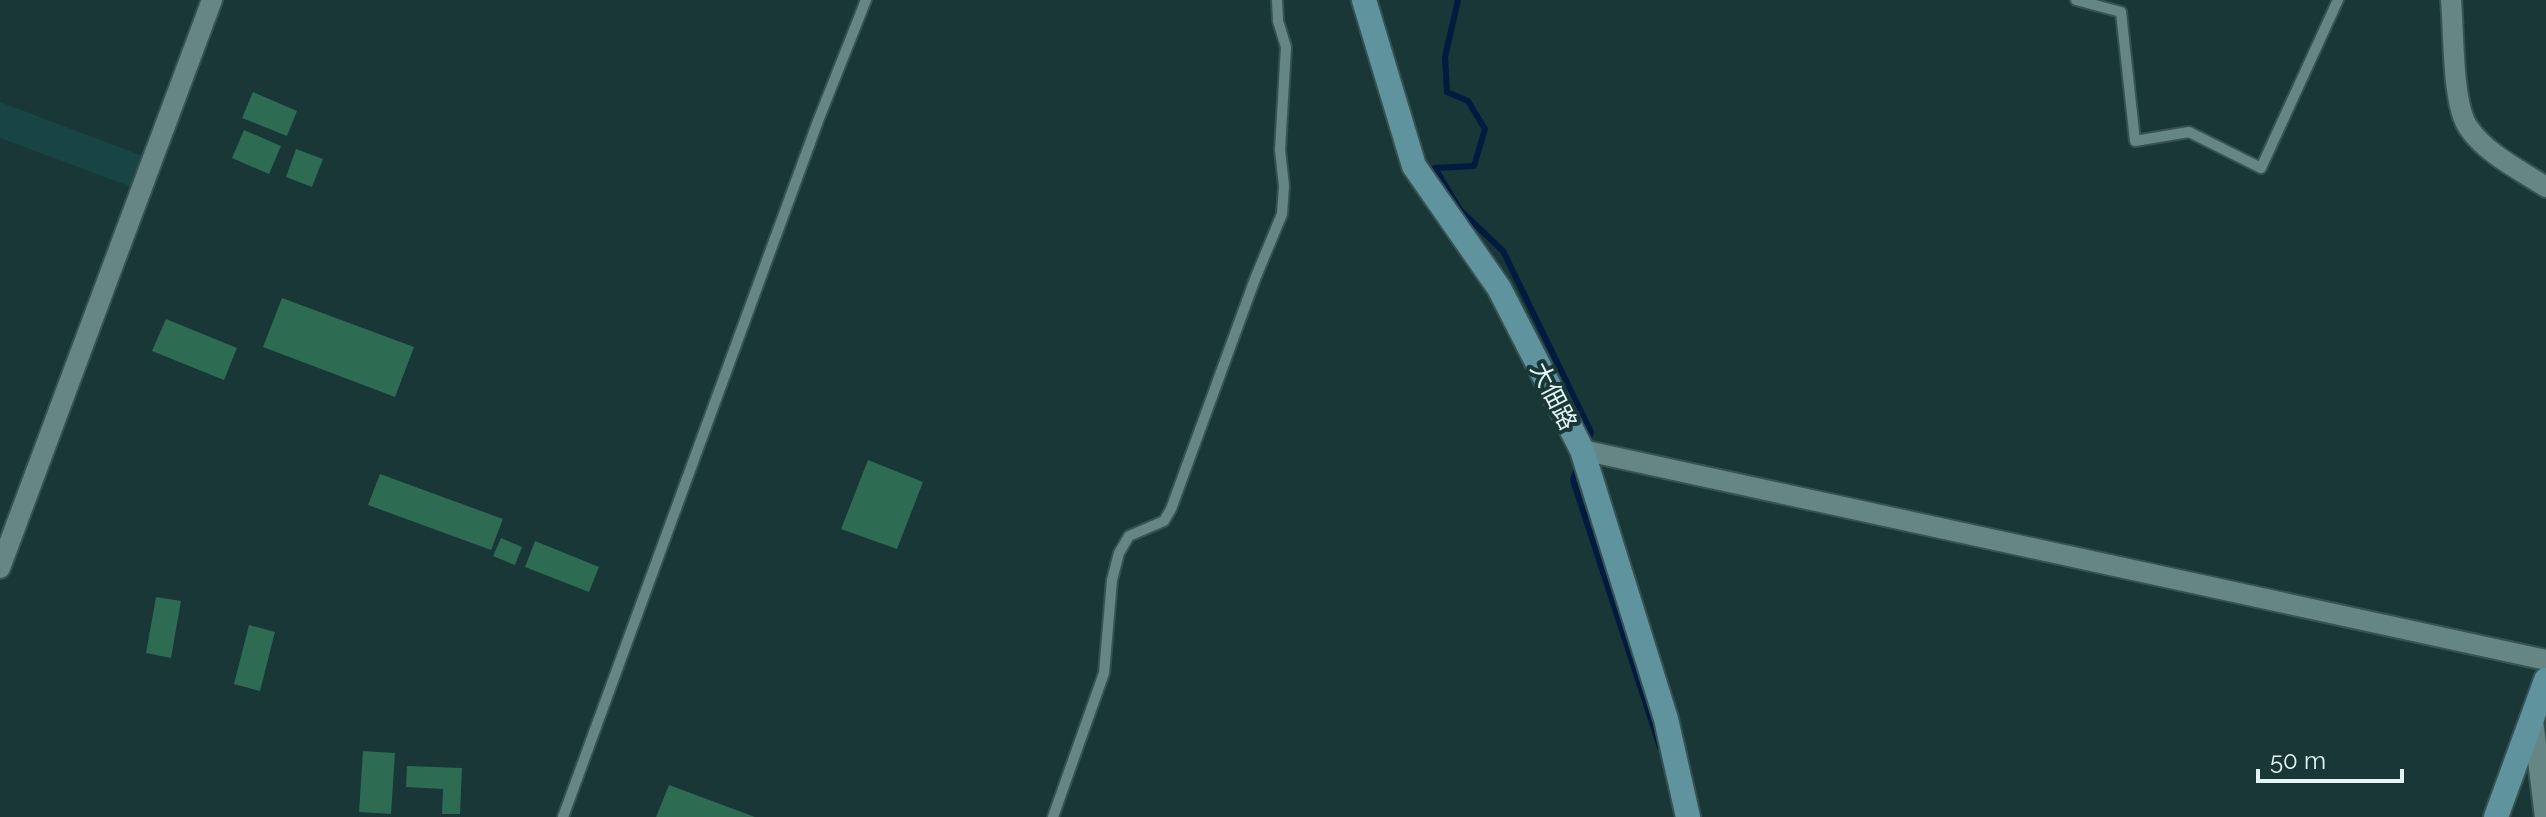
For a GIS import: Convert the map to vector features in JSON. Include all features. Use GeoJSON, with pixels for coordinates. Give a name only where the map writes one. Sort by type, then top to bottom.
{"type":"FeatureCollection","features":[{"type":"Feature","properties":{"kind":"street"},"geometry":{"type":"LineString","coordinates":[[0,568],[212,0]]}},
{"type":"Feature","properties":{"kind":"street","name":"大佃路"},"geometry":{"type":"LineString","coordinates":[[1364,0],[1414,166],[1499,288],[1582,450],[1657,691],[1688,817]]}},
{"type":"Feature","properties":{"kind":"street"},"geometry":{"type":"LineString","coordinates":[[2451,0],[2459,107],[2467,126],[2501,158],[2546,187]]}},
{"type":"Feature","properties":{"kind":"street"},"geometry":{"type":"LineString","coordinates":[[1582,450],[2546,660]]}},
{"type":"Feature","properties":{"kind":"street"},"geometry":{"type":"LineString","coordinates":[[2496,817],[2546,680]]}},
{"type":"Feature","properties":{"kind":"street"},"geometry":{"type":"LineString","coordinates":[[2532,716],[2545,817]]}},
{"type":"Feature","properties":{"kind":"lane"},"geometry":{"type":"LineString","coordinates":[[563,817],[818,121],[866,0]]}},
{"type":"Feature","properties":{"kind":"lane"},"geometry":{"type":"LineString","coordinates":[[1053,817],[1104,673],[1112,580],[1119,553],[1129,536],[1164,521],[1171,509],[1282,214],[1284,186],[1280,150],[1286,47],[1278,21],[1277,0]]}},
{"type":"Feature","properties":{"kind":"lane"},"geometry":{"type":"LineString","coordinates":[[2076,0],[2121,12],[2135,141],[2189,132],[2261,168],[2338,0]]}},
{"type":"Feature","properties":{"kind":"shaded area"},"geometry":{"type":"Polygon","coordinates":[[[0,102],[154,160],[142,191],[0,138],[0,102]]]}},
{"type":"Feature","properties":{"kind":"building"},"geometry":{"type":"Polygon","coordinates":[[[253,92],[297,111],[287,136],[242,118],[253,92]]]}},
{"type":"Feature","properties":{"kind":"building"},"geometry":{"type":"Polygon","coordinates":[[[244,130],[281,146],[269,174],[232,158],[244,130]]]}},
{"type":"Feature","properties":{"kind":"building"},"geometry":{"type":"Polygon","coordinates":[[[296,149],[323,159],[312,187],[286,177],[296,149]]]}},
{"type":"Feature","properties":{"kind":"building"},"geometry":{"type":"Polygon","coordinates":[[[282,298],[414,347],[395,397],[263,347],[282,298]]]}},
{"type":"Feature","properties":{"kind":"building"},"geometry":{"type":"Polygon","coordinates":[[[166,319],[237,348],[224,380],[152,351],[166,319]]]}},
{"type":"Feature","properties":{"kind":"building"},"geometry":{"type":"Polygon","coordinates":[[[868,460],[923,482],[897,549],[841,529],[868,460]]]}},
{"type":"Feature","properties":{"kind":"building"},"geometry":{"type":"Polygon","coordinates":[[[380,474],[503,519],[491,550],[368,505],[380,474]]]}},
{"type":"Feature","properties":{"kind":"building"},"geometry":{"type":"Polygon","coordinates":[[[501,538],[522,547],[515,565],[493,556],[501,538]]]}},
{"type":"Feature","properties":{"kind":"building"},"geometry":{"type":"Polygon","coordinates":[[[535,541],[599,567],[589,592],[525,567],[535,541]]]}},
{"type":"Feature","properties":{"kind":"building"},"geometry":{"type":"Polygon","coordinates":[[[156,597],[181,601],[171,658],[146,653],[156,597]]]}},
{"type":"Feature","properties":{"kind":"building"},"geometry":{"type":"Polygon","coordinates":[[[249,625],[275,632],[260,691],[234,684],[249,625]]]}},
{"type":"Feature","properties":{"kind":"building"},"geometry":{"type":"Polygon","coordinates":[[[363,751],[395,753],[391,814],[359,812],[363,751]]]}},
{"type":"Feature","properties":{"kind":"building"},"geometry":{"type":"Polygon","coordinates":[[[407,766],[462,768],[460,814],[442,814],[443,789],[406,787],[407,766]]]}},
{"type":"Feature","properties":{"kind":"building"},"geometry":{"type":"Polygon","coordinates":[[[669,785],[755,817],[656,817],[669,785]]]}},
{"type":"Feature","properties":{"kind":"waterway"},"geometry":{"type":"LineString","coordinates":[[1458,0],[1445,57],[1447,92],[1468,101],[1485,129],[1474,166],[1435,168],[1460,210],[1503,251],[1591,432],[1587,444]]}},
{"type":"Feature","properties":{"kind":"waterway"},"geometry":{"type":"LineString","coordinates":[[1578,465],[1573,480],[1660,747]]}}]}
